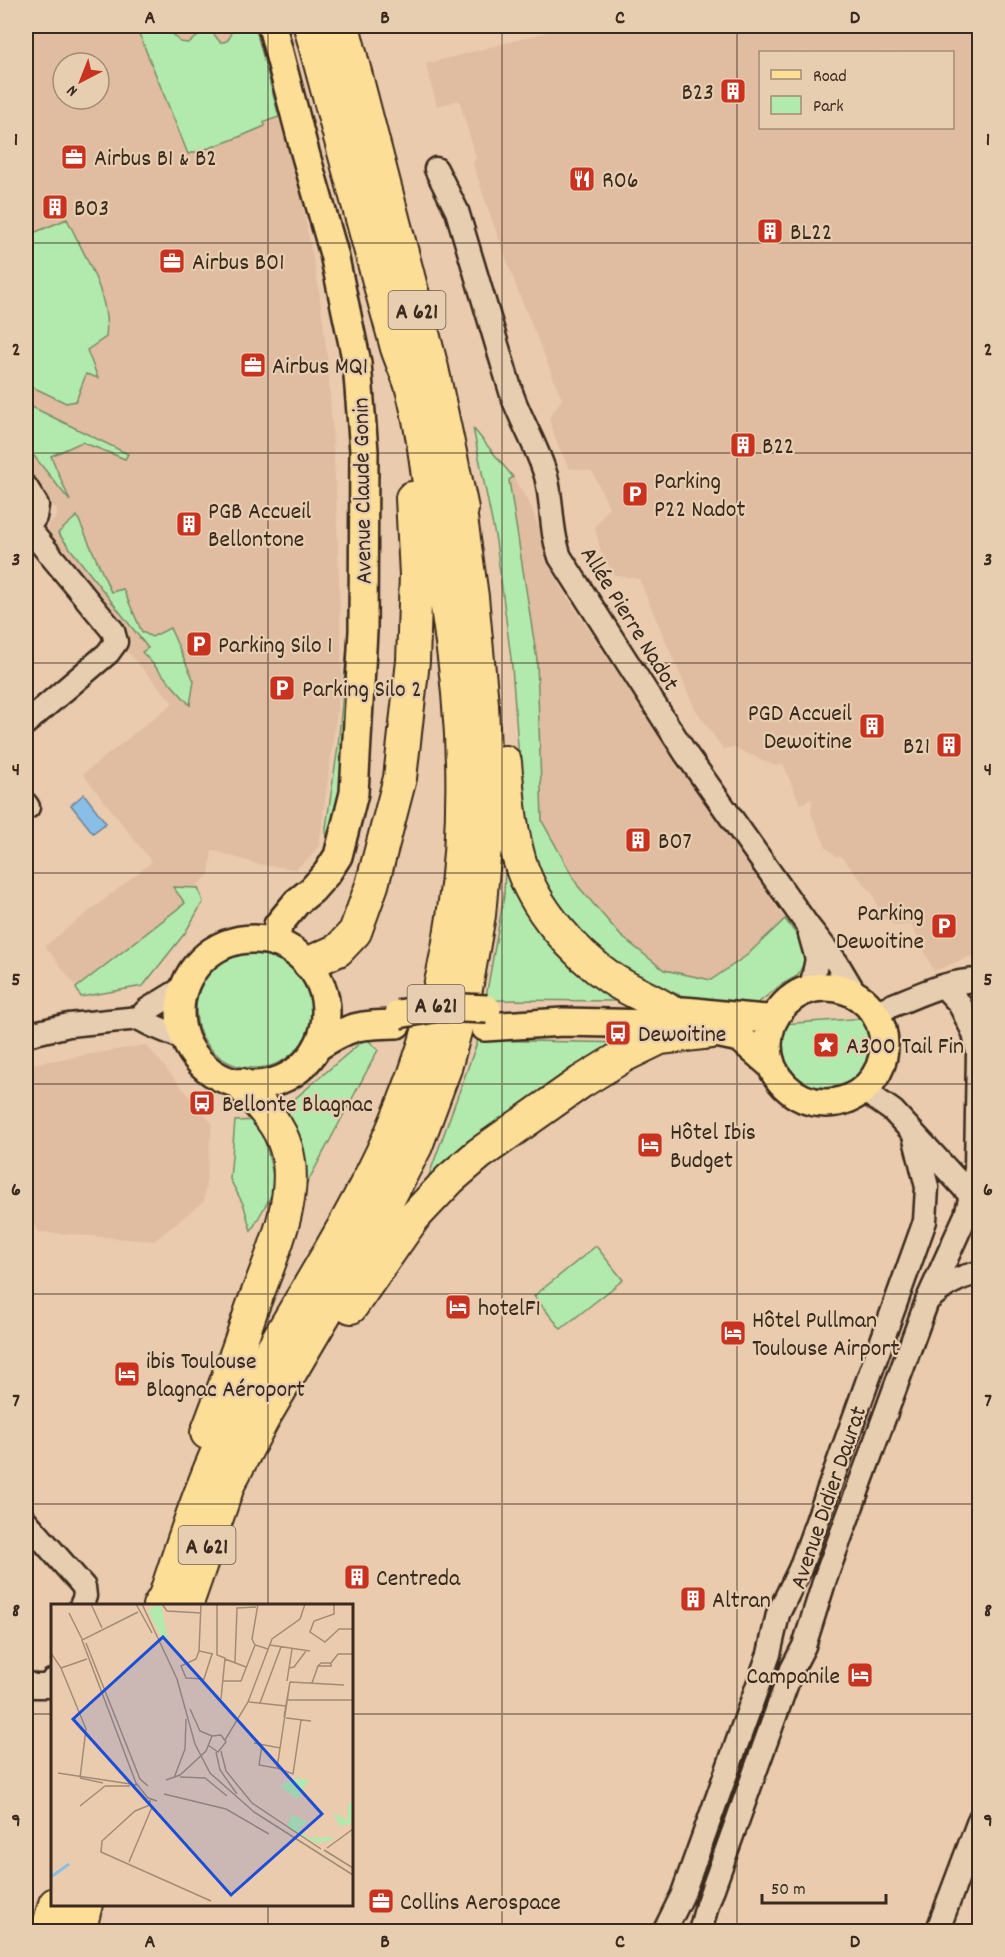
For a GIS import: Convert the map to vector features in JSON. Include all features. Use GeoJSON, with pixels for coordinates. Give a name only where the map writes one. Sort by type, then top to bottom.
{"type":"FeatureCollection","features":[{"type":"Feature","properties":{"kind":"highway","name":"A 621"},"geometry":{"type":"LineString","coordinates":[[160,1604],[199,1498],[236,1414],[361,1197],[392,1131],[419,1065],[448,951],[459,866],[462,758],[458,694],[428,471],[411,385],[397,348],[310,26]]}},
{"type":"Feature","properties":{"kind":"highway","name":"A 621"},"geometry":{"type":"LineString","coordinates":[[187,1604],[228,1483],[357,1258],[416,1146],[445,1068],[457,1026],[479,915],[488,824],[482,704],[472,597],[457,489],[432,368],[343,26]]}},
{"type":"Feature","properties":{"kind":"highway"},"geometry":{"type":"LineString","coordinates":[[309,963],[338,950],[355,932],[372,885],[400,778],[413,661],[416,575],[415,530],[408,462],[395,381],[397,348]]}},
{"type":"Feature","properties":{"kind":"highway"},"geometry":{"type":"LineString","coordinates":[[457,489],[483,606],[501,718],[510,822],[520,864],[539,902],[561,934],[585,959],[614,980],[668,1010]]}},
{"type":"Feature","properties":{"kind":"highway"},"geometry":{"type":"LineString","coordinates":[[312,1334],[340,1323],[414,1216],[450,1179],[479,1154],[572,1088],[625,1054],[660,1038],[711,1032]]}},
{"type":"Feature","properties":{"kind":"highway"},"geometry":{"type":"LineString","coordinates":[[146,1604],[278,1236],[287,1202],[290,1178],[287,1149],[270,1116],[242,1084]]}},
{"type":"Feature","properties":{"kind":"highway"},"geometry":{"type":"LineString","coordinates":[[47,1932],[55,1906]]}},
{"type":"Feature","properties":{"kind":"highway"},"geometry":{"type":"LineString","coordinates":[[79,1932],[86,1906]]}},
{"type":"Feature","properties":{"kind":"main road","name":"Avenue Claude Gonin"},"geometry":{"type":"LineString","coordinates":[[272,26],[334,254],[357,363],[364,462],[363,631],[354,793],[338,856],[327,873],[297,902],[278,925],[276,942]]}},
{"type":"Feature","properties":{"kind":"main road"},"geometry":{"type":"LineString","coordinates":[[255,938],[276,942],[294,950],[309,963],[321,984],[326,1015],[323,1031],[310,1059],[291,1075],[268,1084],[242,1084],[228,1081],[214,1074],[197,1059],[185,1040],[180,1023],[180,1005],[183,987],[195,966],[212,950],[234,940],[255,938]]}},
{"type":"Feature","properties":{"kind":"main road"},"geometry":{"type":"LineString","coordinates":[[317,1047],[348,1028],[398,1019],[438,1007],[486,1018],[655,1024],[740,1038],[770,1064],[781,1082],[792,1092],[817,1103],[849,1098],[863,1090],[875,1077],[882,1062],[884,1045],[882,1028],[865,1004],[843,989],[828,986],[811,988],[789,999],[773,1018],[768,1037],[770,1064]]}},
{"type":"Feature","properties":{"kind":"main road"},"geometry":{"type":"LineString","coordinates":[[324,995],[340,1007],[354,1012],[398,1019]]}},
{"type":"Feature","properties":{"kind":"main road"},"geometry":{"type":"LineString","coordinates":[[486,1018],[668,1010],[744,1018],[773,1018]]}},
{"type":"Feature","properties":{"kind":"street","name":"Allée Pierre Nadot"},"geometry":{"type":"LineString","coordinates":[[436,169],[457,212],[512,395],[539,456],[551,502],[550,514],[554,541],[560,557],[686,754],[865,1004]]}},
{"type":"Feature","properties":{"kind":"street"},"geometry":{"type":"LineString","coordinates":[[26,487],[37,506],[35,518],[27,529],[113,631],[116,642],[108,653],[26,723]]}},
{"type":"Feature","properties":{"kind":"street","name":"Allée Pierre Nadot"},"geometry":{"type":"LineString","coordinates":[[808,926],[817,959],[811,988]]}},
{"type":"Feature","properties":{"kind":"street"},"geometry":{"type":"LineString","coordinates":[[865,1004],[967,980],[980,980]]}},
{"type":"Feature","properties":{"kind":"street"},"geometry":{"type":"LineString","coordinates":[[26,1035],[69,1025],[139,1017],[183,987]]}},
{"type":"Feature","properties":{"kind":"street"},"geometry":{"type":"LineString","coordinates":[[944,987],[959,1003],[977,1030],[978,1172],[975,1201]]}},
{"type":"Feature","properties":{"kind":"street"},"geometry":{"type":"LineString","coordinates":[[139,1017],[148,1025],[170,1030],[185,1040]]}},
{"type":"Feature","properties":{"kind":"street","name":"Avenue Didier Daurat"},"geometry":{"type":"LineString","coordinates":[[700,1932],[707,1905],[792,1669],[804,1646],[828,1569],[927,1300],[966,1215],[975,1201],[940,1159],[893,1111],[863,1090]]}},
{"type":"Feature","properties":{"kind":"street","name":"Avenue Didier Daurat"},"geometry":{"type":"LineString","coordinates":[[664,1932],[682,1896],[769,1654],[778,1614],[800,1569],[925,1221],[927,1187],[914,1135]]}},
{"type":"Feature","properties":{"kind":"street"},"geometry":{"type":"LineString","coordinates":[[927,1300],[942,1287],[966,1275],[980,1273]]}},
{"type":"Feature","properties":{"kind":"street"},"geometry":{"type":"LineString","coordinates":[[26,1521],[84,1587],[85,1596],[82,1604]]}},
{"type":"Feature","properties":{"kind":"street"},"geometry":{"type":"LineString","coordinates":[[26,1683],[34,1686],[48,1686],[51,1682]]}},
{"type":"Feature","properties":{"kind":"street"},"geometry":{"type":"LineString","coordinates":[[937,1932],[980,1818]]}},
{"type":"Feature","properties":{"kind":"shaded area"},"geometry":{"type":"Polygon","coordinates":[[[26,26],[255,26],[301,197],[319,290],[328,364],[336,491],[342,673],[319,845],[310,858],[295,869],[257,864],[212,850],[209,874],[199,884],[196,894],[76,986],[45,946],[152,862],[83,774],[173,703],[126,650],[132,643],[46,541],[49,524],[57,517],[57,510],[26,471],[26,26]]]}},
{"type":"Feature","properties":{"kind":"shaded area"},"geometry":{"type":"Polygon","coordinates":[[[570,26],[979,26],[979,953],[934,971],[911,924],[897,926],[888,921],[881,914],[872,893],[840,855],[837,857],[826,847],[811,813],[812,799],[800,804],[783,764],[776,766],[733,747],[723,749],[694,707],[639,579],[614,575],[601,552],[595,527],[609,507],[592,471],[569,468],[557,443],[549,418],[562,399],[518,291],[486,203],[473,163],[476,157],[459,100],[437,106],[426,64],[570,26]]]}},
{"type":"Feature","properties":{"kind":"shaded area"},"geometry":{"type":"Polygon","coordinates":[[[513,477],[532,509],[554,577],[689,781],[785,919],[746,956],[711,981],[664,970],[621,936],[578,885],[542,821],[537,660],[514,522],[509,479],[513,477]]]}},
{"type":"Feature","properties":{"kind":"shaded area"},"geometry":{"type":"Polygon","coordinates":[[[146,1045],[212,1123],[204,1201],[154,1241],[39,1232],[26,1213],[26,1065],[146,1045]]]}},
{"type":"Feature","properties":{"kind":"green space"},"geometry":{"type":"Polygon","coordinates":[[[136,26],[166,26],[180,42],[188,43],[203,29],[209,28],[220,42],[224,42],[230,37],[231,26],[255,26],[279,117],[264,122],[265,126],[237,138],[188,154],[136,26]]]}},
{"type":"Feature","properties":{"kind":"green space"},"geometry":{"type":"Polygon","coordinates":[[[67,219],[100,291],[104,306],[106,337],[87,350],[98,378],[86,374],[76,401],[66,403],[26,384],[26,236],[67,219]]]}},
{"type":"Feature","properties":{"kind":"green space"},"geometry":{"type":"Polygon","coordinates":[[[26,404],[128,454],[125,459],[82,442],[51,456],[70,501],[26,446],[26,404]]]}},
{"type":"Feature","properties":{"kind":"green space"},"geometry":{"type":"Polygon","coordinates":[[[473,428],[513,477],[509,480],[537,660],[542,821],[578,886],[621,936],[664,970],[711,980],[746,956],[785,919],[802,942],[807,955],[797,976],[758,1003],[743,1005],[697,1001],[629,977],[578,935],[540,878],[523,813],[512,666],[496,541],[473,428]]]}},
{"type":"Feature","properties":{"kind":"green space"},"geometry":{"type":"Polygon","coordinates":[[[77,516],[111,592],[123,589],[142,632],[152,637],[170,628],[194,681],[190,705],[142,652],[148,648],[58,533],[77,516]]]}},
{"type":"Feature","properties":{"kind":"green space"},"geometry":{"type":"Polygon","coordinates":[[[348,637],[351,637],[344,780],[327,846],[326,828],[338,747],[348,637]]]}},
{"type":"Feature","properties":{"kind":"green space"},"geometry":{"type":"Polygon","coordinates":[[[505,868],[619,999],[616,1001],[497,1000],[486,997],[504,896],[505,868]]]}},
{"type":"Feature","properties":{"kind":"green space"},"geometry":{"type":"Polygon","coordinates":[[[173,887],[198,888],[203,902],[185,933],[143,986],[81,997],[76,988],[185,903],[173,887]]]}},
{"type":"Feature","properties":{"kind":"green space"},"geometry":{"type":"Polygon","coordinates":[[[254,952],[276,956],[295,969],[308,988],[312,1010],[308,1032],[295,1051],[276,1064],[254,1068],[232,1064],[213,1051],[200,1032],[196,1010],[200,988],[213,969],[232,956],[254,952]]]}},
{"type":"Feature","properties":{"kind":"green space"},"geometry":{"type":"Polygon","coordinates":[[[867,1018],[874,1041],[873,1052],[866,1073],[858,1081],[836,1092],[821,1093],[797,1084],[788,1075],[779,1052],[778,1038],[781,1024],[867,1018]]]}},
{"type":"Feature","properties":{"kind":"green space"},"geometry":{"type":"Polygon","coordinates":[[[366,1038],[378,1050],[306,1185],[293,1140],[277,1114],[366,1038]]]}},
{"type":"Feature","properties":{"kind":"green space"},"geometry":{"type":"Polygon","coordinates":[[[478,1040],[629,1043],[424,1189],[478,1040]]]}},
{"type":"Feature","properties":{"kind":"green space"},"geometry":{"type":"Polygon","coordinates":[[[260,1120],[276,1187],[251,1231],[244,1206],[230,1179],[235,1121],[260,1120]]]}},
{"type":"Feature","properties":{"kind":"green space"},"geometry":{"type":"Polygon","coordinates":[[[596,1246],[623,1280],[561,1329],[534,1296],[596,1246]]]}},
{"type":"Feature","properties":{"kind":"water"},"geometry":{"type":"Polygon","coordinates":[[[84,794],[106,823],[93,833],[71,805],[84,794]]]}},
{"type":"Feature","properties":{"kind":"place","name":"B23"},"geometry":{"type":"Point","coordinates":[733,91]}},
{"type":"Feature","properties":{"kind":"place","name":"Airbus B1 & B2"},"geometry":{"type":"Point","coordinates":[74,157]}},
{"type":"Feature","properties":{"kind":"place","name":"R06"},"geometry":{"type":"Point","coordinates":[582,179]}},
{"type":"Feature","properties":{"kind":"place","name":"B03"},"geometry":{"type":"Point","coordinates":[55,207]}},
{"type":"Feature","properties":{"kind":"place","name":"BL22"},"geometry":{"type":"Point","coordinates":[770,231]}},
{"type":"Feature","properties":{"kind":"place","name":"Airbus B01"},"geometry":{"type":"Point","coordinates":[172,261]}},
{"type":"Feature","properties":{"kind":"place","name":"Airbus MQ1"},"geometry":{"type":"Point","coordinates":[253,365]}},
{"type":"Feature","properties":{"kind":"place","name":"B22"},"geometry":{"type":"Point","coordinates":[743,445]}},
{"type":"Feature","properties":{"kind":"place","name":"Parking P22 Nadot"},"geometry":{"type":"Point","coordinates":[635,494]}},
{"type":"Feature","properties":{"kind":"place","name":"PGB Accueil Bellontone"},"geometry":{"type":"Point","coordinates":[189,524]}},
{"type":"Feature","properties":{"kind":"place","name":"Parking Silo 1"},"geometry":{"type":"Point","coordinates":[199,644]}},
{"type":"Feature","properties":{"kind":"place","name":"Parking Silo 2"},"geometry":{"type":"Point","coordinates":[282,688]}},
{"type":"Feature","properties":{"kind":"place","name":"PGD Accueil Dewoitine"},"geometry":{"type":"Point","coordinates":[872,726]}},
{"type":"Feature","properties":{"kind":"place","name":"B21"},"geometry":{"type":"Point","coordinates":[949,745]}},
{"type":"Feature","properties":{"kind":"place","name":"B07"},"geometry":{"type":"Point","coordinates":[638,840]}},
{"type":"Feature","properties":{"kind":"place","name":"Parking Dewoitine"},"geometry":{"type":"Point","coordinates":[944,926]}},
{"type":"Feature","properties":{"kind":"place","name":"Dewoitine"},"geometry":{"type":"Point","coordinates":[618,1033]}},
{"type":"Feature","properties":{"kind":"place","name":"A300 Tail Fin"},"geometry":{"type":"Point","coordinates":[826,1045]}},
{"type":"Feature","properties":{"kind":"place","name":"Bellonte Blagnac"},"geometry":{"type":"Point","coordinates":[202,1103]}},
{"type":"Feature","properties":{"kind":"place","name":"Hôtel Ibis Budget"},"geometry":{"type":"Point","coordinates":[650,1145]}},
{"type":"Feature","properties":{"kind":"place","name":"hotelF1"},"geometry":{"type":"Point","coordinates":[458,1307]}},
{"type":"Feature","properties":{"kind":"place","name":"Hôtel Pullman Toulouse Airport"},"geometry":{"type":"Point","coordinates":[733,1333]}},
{"type":"Feature","properties":{"kind":"place","name":"ibis Toulouse Blagnac Aéroport"},"geometry":{"type":"Point","coordinates":[127,1374]}},
{"type":"Feature","properties":{"kind":"place","name":"Centreda"},"geometry":{"type":"Point","coordinates":[357,1577]}},
{"type":"Feature","properties":{"kind":"place","name":"Altran"},"geometry":{"type":"Point","coordinates":[693,1599]}},
{"type":"Feature","properties":{"kind":"place","name":"Campanile"},"geometry":{"type":"Point","coordinates":[860,1675]}},
{"type":"Feature","properties":{"kind":"place","name":"Collins Aerospace"},"geometry":{"type":"Point","coordinates":[381,1901]}}]}
